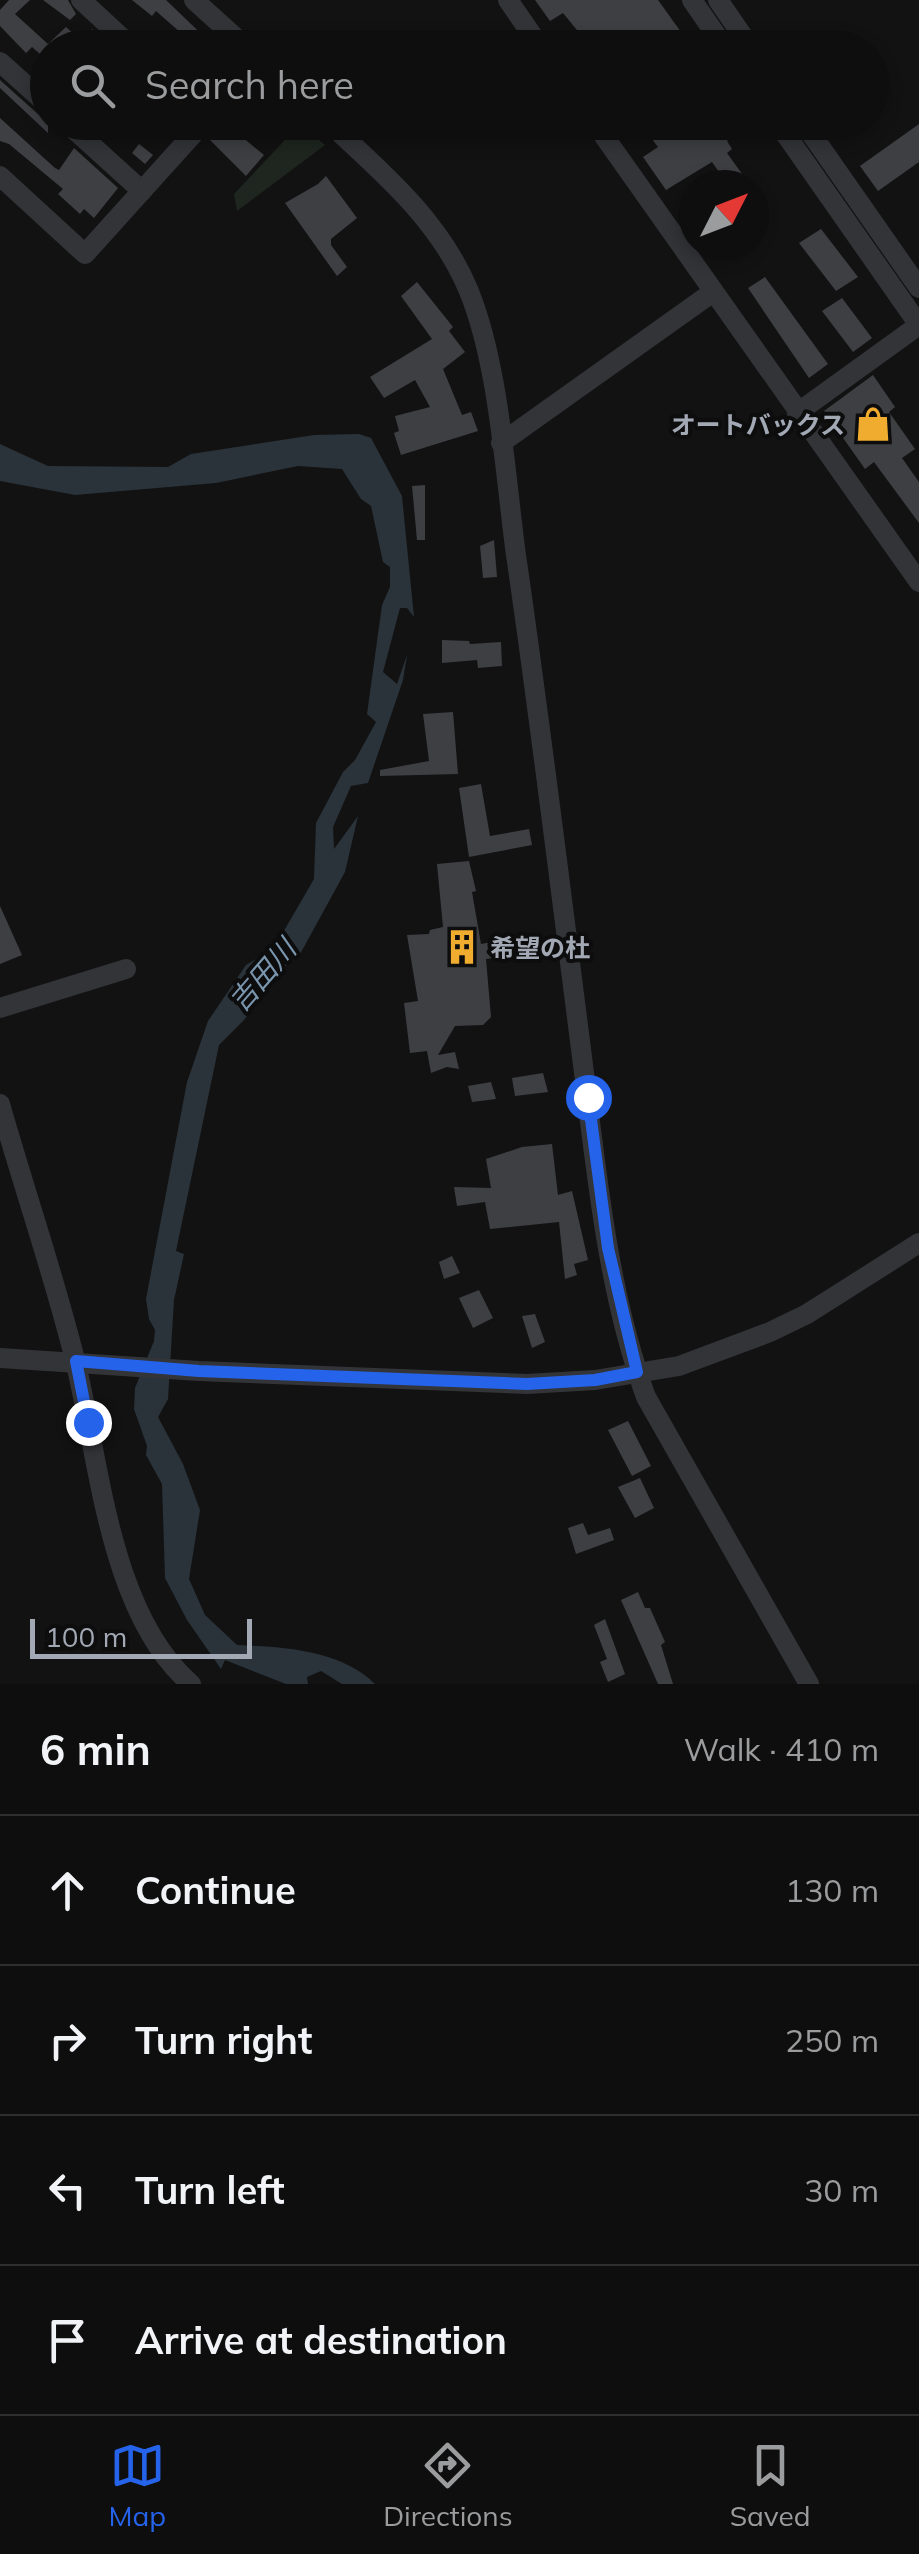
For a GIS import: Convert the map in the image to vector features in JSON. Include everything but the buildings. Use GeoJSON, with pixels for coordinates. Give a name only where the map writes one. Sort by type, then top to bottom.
{"type":"FeatureCollection","features":[{"type":"Feature","properties":{"kind":"street"},"geometry":{"type":"LineString","coordinates":[[81,0],[114,30]]}},
{"type":"Feature","properties":{"kind":"street"},"geometry":{"type":"LineString","coordinates":[[194,0],[227,30]]}},
{"type":"Feature","properties":{"kind":"street"},"geometry":{"type":"LineString","coordinates":[[508,0],[529,30]]}},
{"type":"Feature","properties":{"kind":"street"},"geometry":{"type":"LineString","coordinates":[[692,0],[713,30]]}},
{"type":"Feature","properties":{"kind":"street"},"geometry":{"type":"LineString","coordinates":[[718,0],[739,30]]}},
{"type":"Feature","properties":{"kind":"street"},"geometry":{"type":"LineString","coordinates":[[0,62],[30,89]]}},
{"type":"Feature","properties":{"kind":"street"},"geometry":{"type":"LineString","coordinates":[[86,140],[142,191]]}},
{"type":"Feature","properties":{"kind":"street"},"geometry":{"type":"LineString","coordinates":[[0,176],[85,254],[188,140]]}},
{"type":"Feature","properties":{"kind":"street"},"geometry":{"type":"LineString","coordinates":[[347,140],[419,209],[467,287],[484,337],[608,1248],[637,1372],[646,1397],[808,1684]]}},
{"type":"Feature","properties":{"kind":"street"},"geometry":{"type":"LineString","coordinates":[[607,140],[919,582]]}},
{"type":"Feature","properties":{"kind":"street"},"geometry":{"type":"LineString","coordinates":[[790,140],[919,325],[797,413]]}},
{"type":"Feature","properties":{"kind":"street"},"geometry":{"type":"LineString","coordinates":[[816,140],[919,288]]}},
{"type":"Feature","properties":{"kind":"street"},"geometry":{"type":"LineString","coordinates":[[500,443],[713,292]]}},
{"type":"Feature","properties":{"kind":"street"},"geometry":{"type":"LineString","coordinates":[[0,1008],[126,969]]}},
{"type":"Feature","properties":{"kind":"street"},"geometry":{"type":"LineString","coordinates":[[0,1104],[76,1361],[103,1504],[117,1553],[162,1652],[191,1684]]}},
{"type":"Feature","properties":{"kind":"street"},"geometry":{"type":"LineString","coordinates":[[0,1358],[199,1371],[527,1384],[595,1380],[679,1366],[770,1332],[807,1314],[919,1243]]}},
{"type":"Feature","properties":{"kind":"shaded area"},"geometry":{"type":"Polygon","coordinates":[[[285,140],[319,140],[325,145],[237,211],[234,194],[285,140]]]}},
{"type":"Feature","properties":{"kind":"water","name":"吉田川"},"geometry":{"type":"Polygon","coordinates":[[[359,434],[371,438],[402,496],[414,617],[407,608],[400,608],[383,672],[397,684],[407,655],[403,680],[368,783],[351,786],[333,827],[334,849],[358,816],[345,872],[299,956],[276,973],[244,1020],[219,1045],[176,1251],[184,1254],[174,1300],[168,1399],[158,1417],[183,1464],[200,1510],[189,1579],[205,1615],[237,1645],[292,1649],[329,1657],[375,1684],[342,1684],[321,1671],[307,1677],[308,1684],[286,1684],[225,1660],[221,1669],[187,1620],[165,1578],[162,1484],[146,1455],[147,1446],[134,1409],[135,1388],[154,1341],[155,1330],[146,1299],[187,1082],[208,1021],[246,965],[274,948],[314,879],[316,823],[376,722],[367,714],[382,605],[390,587],[390,567],[383,562],[371,506],[361,499],[342,469],[298,466],[216,483],[75,495],[0,481],[0,444],[48,466],[168,467],[191,454],[314,435],[359,434]]]}},
{"type":"Feature","properties":{"kind":"place","name":"オートバックス"},"geometry":{"type":"Point","coordinates":[873,424]}},
{"type":"Feature","properties":{"kind":"place","name":"希望の杜"},"geometry":{"type":"Point","coordinates":[462,947]}},
{"type":"Feature","properties":{"kind":"route"},"geometry":{"type":"LineString","coordinates":[[88,1422],[76,1361],[199,1371],[527,1384],[595,1380],[637,1372],[608,1248],[588,1097]]}}]}
